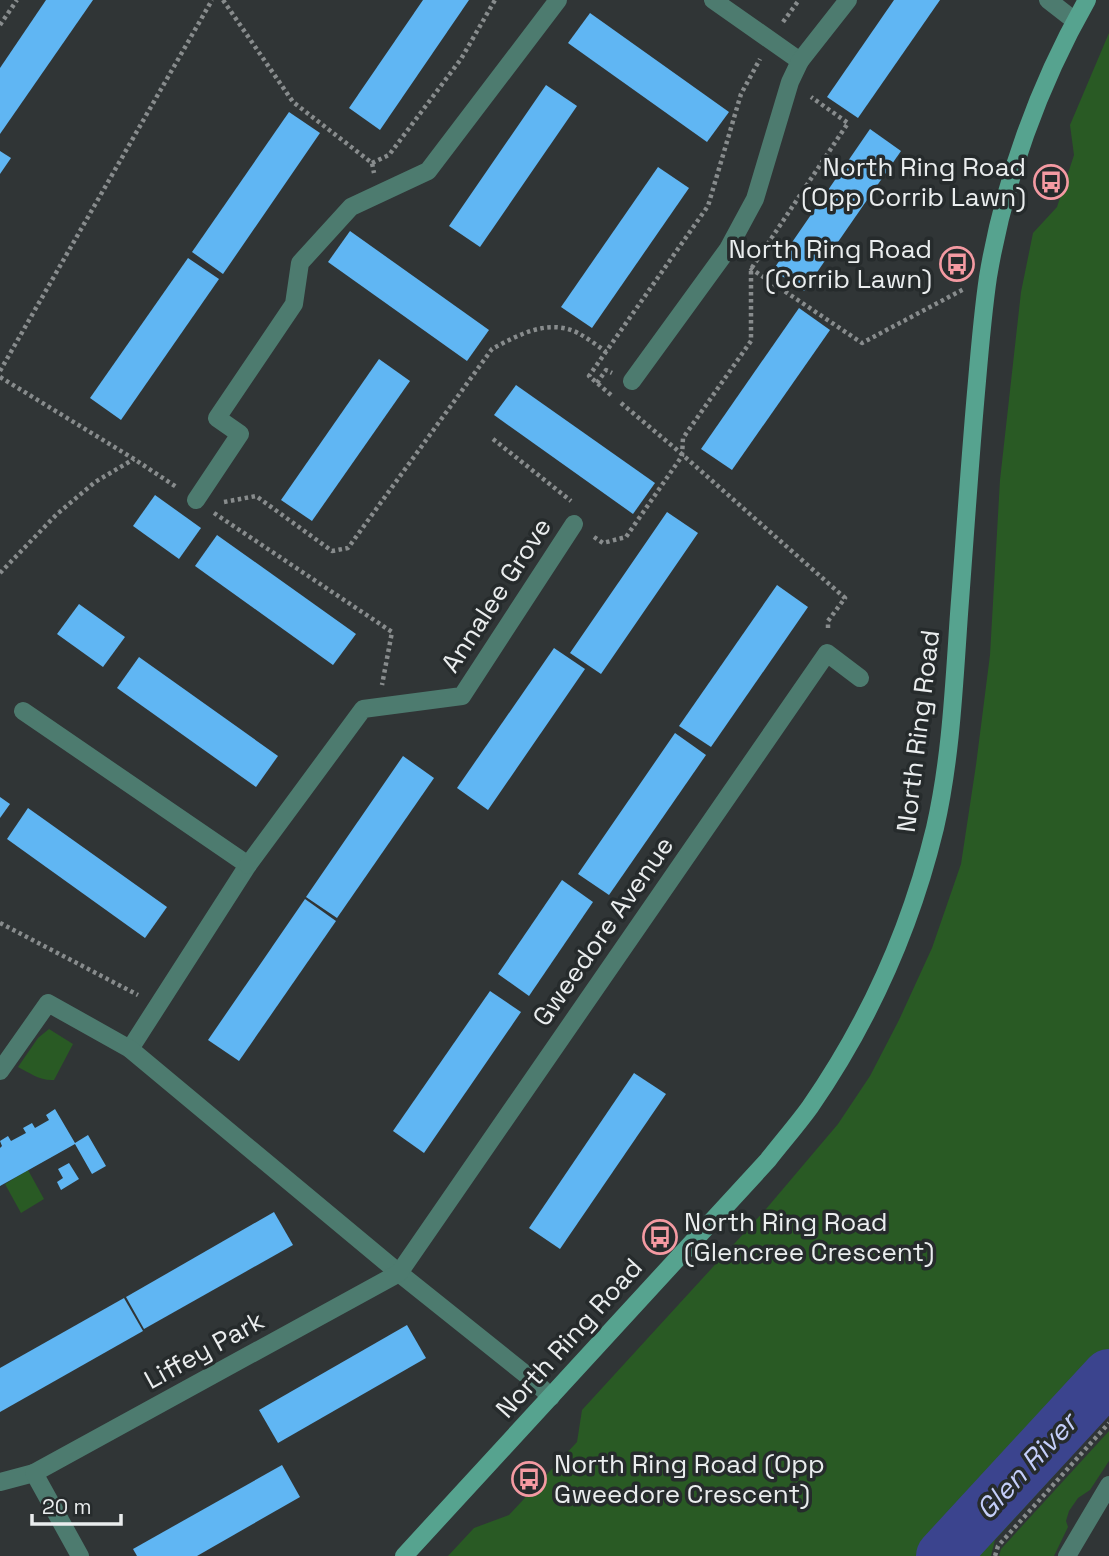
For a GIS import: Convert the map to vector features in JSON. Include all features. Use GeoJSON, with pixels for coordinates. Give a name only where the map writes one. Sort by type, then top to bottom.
{"type":"FeatureCollection","features":[{"type":"Feature","properties":{"kind":"main road","name":"North Ring Road"},"geometry":{"type":"LineString","coordinates":[[404,1556],[768,1160],[808,1110],[860,1024],[905,927],[935,826],[945,772],[952,713],[972,429],[988,277],[1004,203],[1019,156],[1040,98],[1087,0]]}},
{"type":"Feature","properties":{"kind":"street"},"geometry":{"type":"LineString","coordinates":[[196,500],[240,433],[217,418],[294,304],[300,263],[351,207],[428,172],[558,0]]}},
{"type":"Feature","properties":{"kind":"street"},"geometry":{"type":"LineString","coordinates":[[713,0],[800,61]]}},
{"type":"Feature","properties":{"kind":"street"},"geometry":{"type":"LineString","coordinates":[[632,381],[728,249],[755,199],[790,82],[800,61],[848,0]]}},
{"type":"Feature","properties":{"kind":"street"},"geometry":{"type":"LineString","coordinates":[[1048,0],[1075,22]]}},
{"type":"Feature","properties":{"kind":"street","name":"Annalee Grove"},"geometry":{"type":"LineString","coordinates":[[130,1049],[248,865],[363,709],[462,696],[574,524]]}},
{"type":"Feature","properties":{"kind":"street"},"geometry":{"type":"LineString","coordinates":[[827,653],[860,678]]}},
{"type":"Feature","properties":{"kind":"street","name":"Gweedore Avenue"},"geometry":{"type":"LineString","coordinates":[[399,1273],[827,653]]}},
{"type":"Feature","properties":{"kind":"street"},"geometry":{"type":"LineString","coordinates":[[23,711],[248,865]]}},
{"type":"Feature","properties":{"kind":"street"},"geometry":{"type":"LineString","coordinates":[[0,1071],[48,1003],[130,1049],[551,1397]]}},
{"type":"Feature","properties":{"kind":"street","name":"Liffey Park"},"geometry":{"type":"LineString","coordinates":[[0,1482],[34,1473],[399,1273]]}},
{"type":"Feature","properties":{"kind":"street"},"geometry":{"type":"LineString","coordinates":[[34,1473],[80,1556]]}},
{"type":"Feature","properties":{"kind":"street"},"geometry":{"type":"LineString","coordinates":[[1068,1556],[1109,1485]]}},
{"type":"Feature","properties":{"kind":"path"},"geometry":{"type":"LineString","coordinates":[[0,25],[17,0]]}},
{"type":"Feature","properties":{"kind":"path"},"geometry":{"type":"LineString","coordinates":[[0,371],[212,0]]}},
{"type":"Feature","properties":{"kind":"path"},"geometry":{"type":"LineString","coordinates":[[223,0],[293,102],[372,163],[378,194]]}},
{"type":"Feature","properties":{"kind":"path"},"geometry":{"type":"LineString","coordinates":[[372,163],[390,155],[461,59],[495,0]]}},
{"type":"Feature","properties":{"kind":"path"},"geometry":{"type":"LineString","coordinates":[[799,0],[771,40],[741,94],[708,206],[589,376],[845,598],[828,621],[827,653]]}},
{"type":"Feature","properties":{"kind":"path"},"geometry":{"type":"LineString","coordinates":[[493,439],[572,501],[574,524],[603,543],[626,537],[682,456],[683,438],[751,341],[751,269],[848,123],[790,82]]}},
{"type":"Feature","properties":{"kind":"path"},"geometry":{"type":"LineString","coordinates":[[728,249],[751,269],[862,343],[988,277]]}},
{"type":"Feature","properties":{"kind":"path"},"geometry":{"type":"LineString","coordinates":[[215,514],[224,501],[256,496],[332,551],[348,548],[492,349],[522,333],[547,327],[575,331],[606,352]]}},
{"type":"Feature","properties":{"kind":"path"},"geometry":{"type":"LineString","coordinates":[[0,573],[57,514],[85,490],[134,458]]}},
{"type":"Feature","properties":{"kind":"path"},"geometry":{"type":"LineString","coordinates":[[378,707],[392,632]]}},
{"type":"Feature","properties":{"kind":"path"},"geometry":{"type":"LineString","coordinates":[[0,923],[158,1006]]}},
{"type":"Feature","properties":{"kind":"path"},"geometry":{"type":"LineString","coordinates":[[995,1556],[998,1546],[1109,1423]]}},
{"type":"Feature","properties":{"kind":"green space"},"geometry":{"type":"Polygon","coordinates":[[[1109,33],[1109,1415],[995,1540],[991,1556],[448,1556],[474,1528],[509,1515],[577,1442],[582,1410],[766,1209],[838,1124],[870,1076],[932,948],[961,864],[976,765],[990,655],[1000,480],[1021,292],[1033,233],[1057,207],[1074,155],[1070,125],[1109,33]]]}},
{"type":"Feature","properties":{"kind":"green space"},"geometry":{"type":"Polygon","coordinates":[[[49,1029],[73,1044],[54,1080],[40,1078],[18,1067],[38,1038],[49,1029]]]}},
{"type":"Feature","properties":{"kind":"green space"},"geometry":{"type":"Polygon","coordinates":[[[28,1170],[44,1199],[21,1213],[5,1184],[28,1170]]]}},
{"type":"Feature","properties":{"kind":"green space"},"geometry":{"type":"Polygon","coordinates":[[[1109,1431],[1109,1461],[1090,1490],[1078,1498],[1069,1511],[1066,1521],[1068,1527],[1054,1556],[999,1556],[1001,1549],[1109,1431]]]}},
{"type":"Feature","properties":{"kind":"building"},"geometry":{"type":"Polygon","coordinates":[[[46,0],[93,0],[0,134],[0,68],[46,0]]]}},
{"type":"Feature","properties":{"kind":"building"},"geometry":{"type":"Polygon","coordinates":[[[423,0],[469,0],[380,130],[349,108],[423,0]]]}},
{"type":"Feature","properties":{"kind":"building"},"geometry":{"type":"Polygon","coordinates":[[[894,0],[940,0],[858,118],[827,97],[894,0]]]}},
{"type":"Feature","properties":{"kind":"building"},"geometry":{"type":"Polygon","coordinates":[[[590,13],[729,112],[707,142],[568,43],[590,13]]]}},
{"type":"Feature","properties":{"kind":"building"},"geometry":{"type":"Polygon","coordinates":[[[546,85],[577,106],[480,247],[449,226],[546,85]]]}},
{"type":"Feature","properties":{"kind":"building"},"geometry":{"type":"Polygon","coordinates":[[[289,112],[320,133],[223,274],[192,252],[289,112]]]}},
{"type":"Feature","properties":{"kind":"building"},"geometry":{"type":"Polygon","coordinates":[[[870,129],[901,151],[804,291],[773,270],[870,129]]]}},
{"type":"Feature","properties":{"kind":"building"},"geometry":{"type":"Polygon","coordinates":[[[0,151],[11,158],[0,174],[0,151]]]}},
{"type":"Feature","properties":{"kind":"building"},"geometry":{"type":"Polygon","coordinates":[[[658,167],[689,188],[592,328],[561,307],[658,167]]]}},
{"type":"Feature","properties":{"kind":"building"},"geometry":{"type":"Polygon","coordinates":[[[350,231],[489,330],[467,361],[328,262],[350,231]]]}},
{"type":"Feature","properties":{"kind":"building"},"geometry":{"type":"Polygon","coordinates":[[[188,258],[219,279],[121,420],[90,398],[188,258]]]}},
{"type":"Feature","properties":{"kind":"building"},"geometry":{"type":"Polygon","coordinates":[[[799,308],[830,330],[732,470],[701,449],[799,308]]]}},
{"type":"Feature","properties":{"kind":"building"},"geometry":{"type":"Polygon","coordinates":[[[379,359],[410,381],[312,521],[281,500],[379,359]]]}},
{"type":"Feature","properties":{"kind":"building"},"geometry":{"type":"Polygon","coordinates":[[[516,385],[655,483],[633,514],[494,415],[516,385]]]}},
{"type":"Feature","properties":{"kind":"building"},"geometry":{"type":"Polygon","coordinates":[[[155,495],[201,528],[179,559],[133,526],[155,495]]]}},
{"type":"Feature","properties":{"kind":"building"},"geometry":{"type":"Polygon","coordinates":[[[667,512],[698,533],[601,674],[570,653],[667,512]]]}},
{"type":"Feature","properties":{"kind":"building"},"geometry":{"type":"Polygon","coordinates":[[[217,535],[356,634],[333,665],[195,566],[217,535]]]}},
{"type":"Feature","properties":{"kind":"building"},"geometry":{"type":"Polygon","coordinates":[[[777,585],[808,607],[711,747],[679,726],[777,585]]]}},
{"type":"Feature","properties":{"kind":"building"},"geometry":{"type":"Polygon","coordinates":[[[79,604],[125,637],[103,667],[57,634],[79,604]]]}},
{"type":"Feature","properties":{"kind":"building"},"geometry":{"type":"Polygon","coordinates":[[[554,648],[585,669],[488,810],[457,788],[554,648]]]}},
{"type":"Feature","properties":{"kind":"building"},"geometry":{"type":"Polygon","coordinates":[[[139,657],[278,756],[256,787],[117,688],[139,657]]]}},
{"type":"Feature","properties":{"kind":"building"},"geometry":{"type":"Polygon","coordinates":[[[675,733],[706,755],[609,895],[578,874],[675,733]]]}},
{"type":"Feature","properties":{"kind":"building"},"geometry":{"type":"Polygon","coordinates":[[[403,756],[434,778],[337,918],[306,897],[403,756]]]}},
{"type":"Feature","properties":{"kind":"building"},"geometry":{"type":"Polygon","coordinates":[[[0,797],[10,804],[0,818],[0,797]]]}},
{"type":"Feature","properties":{"kind":"building"},"geometry":{"type":"Polygon","coordinates":[[[28,808],[167,907],[145,938],[7,839],[28,808]]]}},
{"type":"Feature","properties":{"kind":"building"},"geometry":{"type":"Polygon","coordinates":[[[562,880],[593,902],[529,996],[498,974],[562,880]]]}},
{"type":"Feature","properties":{"kind":"building"},"geometry":{"type":"Polygon","coordinates":[[[305,899],[336,921],[239,1061],[208,1040],[305,899]]]}},
{"type":"Feature","properties":{"kind":"building"},"geometry":{"type":"Polygon","coordinates":[[[490,991],[521,1012],[424,1153],[393,1131],[490,991]]]}},
{"type":"Feature","properties":{"kind":"building"},"geometry":{"type":"Polygon","coordinates":[[[634,1073],[666,1094],[560,1249],[529,1228],[634,1073]]]}},
{"type":"Feature","properties":{"kind":"building"},"geometry":{"type":"Polygon","coordinates":[[[55,1109],[75,1143],[88,1135],[106,1166],[92,1174],[75,1144],[0,1186],[0,1141],[8,1136],[11,1141],[26,1133],[23,1128],[32,1123],[35,1128],[49,1120],[46,1115],[55,1109]]]}},
{"type":"Feature","properties":{"kind":"building"},"geometry":{"type":"Polygon","coordinates":[[[69,1163],[79,1179],[61,1190],[57,1182],[63,1178],[58,1169],[69,1163]]]}},
{"type":"Feature","properties":{"kind":"building"},"geometry":{"type":"Polygon","coordinates":[[[274,1212],[293,1245],[144,1329],[126,1297],[274,1212]]]}},
{"type":"Feature","properties":{"kind":"building"},"geometry":{"type":"Polygon","coordinates":[[[124,1298],[143,1331],[0,1412],[0,1368],[124,1298]]]}},
{"type":"Feature","properties":{"kind":"building"},"geometry":{"type":"Polygon","coordinates":[[[407,1325],[426,1358],[278,1443],[259,1410],[407,1325]]]}},
{"type":"Feature","properties":{"kind":"building"},"geometry":{"type":"Polygon","coordinates":[[[282,1465],[300,1497],[197,1556],[137,1556],[133,1549],[282,1465]]]}},
{"type":"Feature","properties":{"kind":"waterway","name":"Glen River"},"geometry":{"type":"LineString","coordinates":[[943,1556],[1109,1376]]}},
{"type":"Feature","properties":{"kind":"place","name":"North Ring Road (Opp Corrib Lawn)"},"geometry":{"type":"Point","coordinates":[1051,182]}},
{"type":"Feature","properties":{"kind":"place","name":"North Ring Road (Corrib Lawn)"},"geometry":{"type":"Point","coordinates":[957,264]}},
{"type":"Feature","properties":{"kind":"place","name":"North Ring Road (Glencree Crescent)"},"geometry":{"type":"Point","coordinates":[660,1237]}},
{"type":"Feature","properties":{"kind":"place","name":"North Ring Road (Opp Gweedore Crescent)"},"geometry":{"type":"Point","coordinates":[529,1479]}}]}
